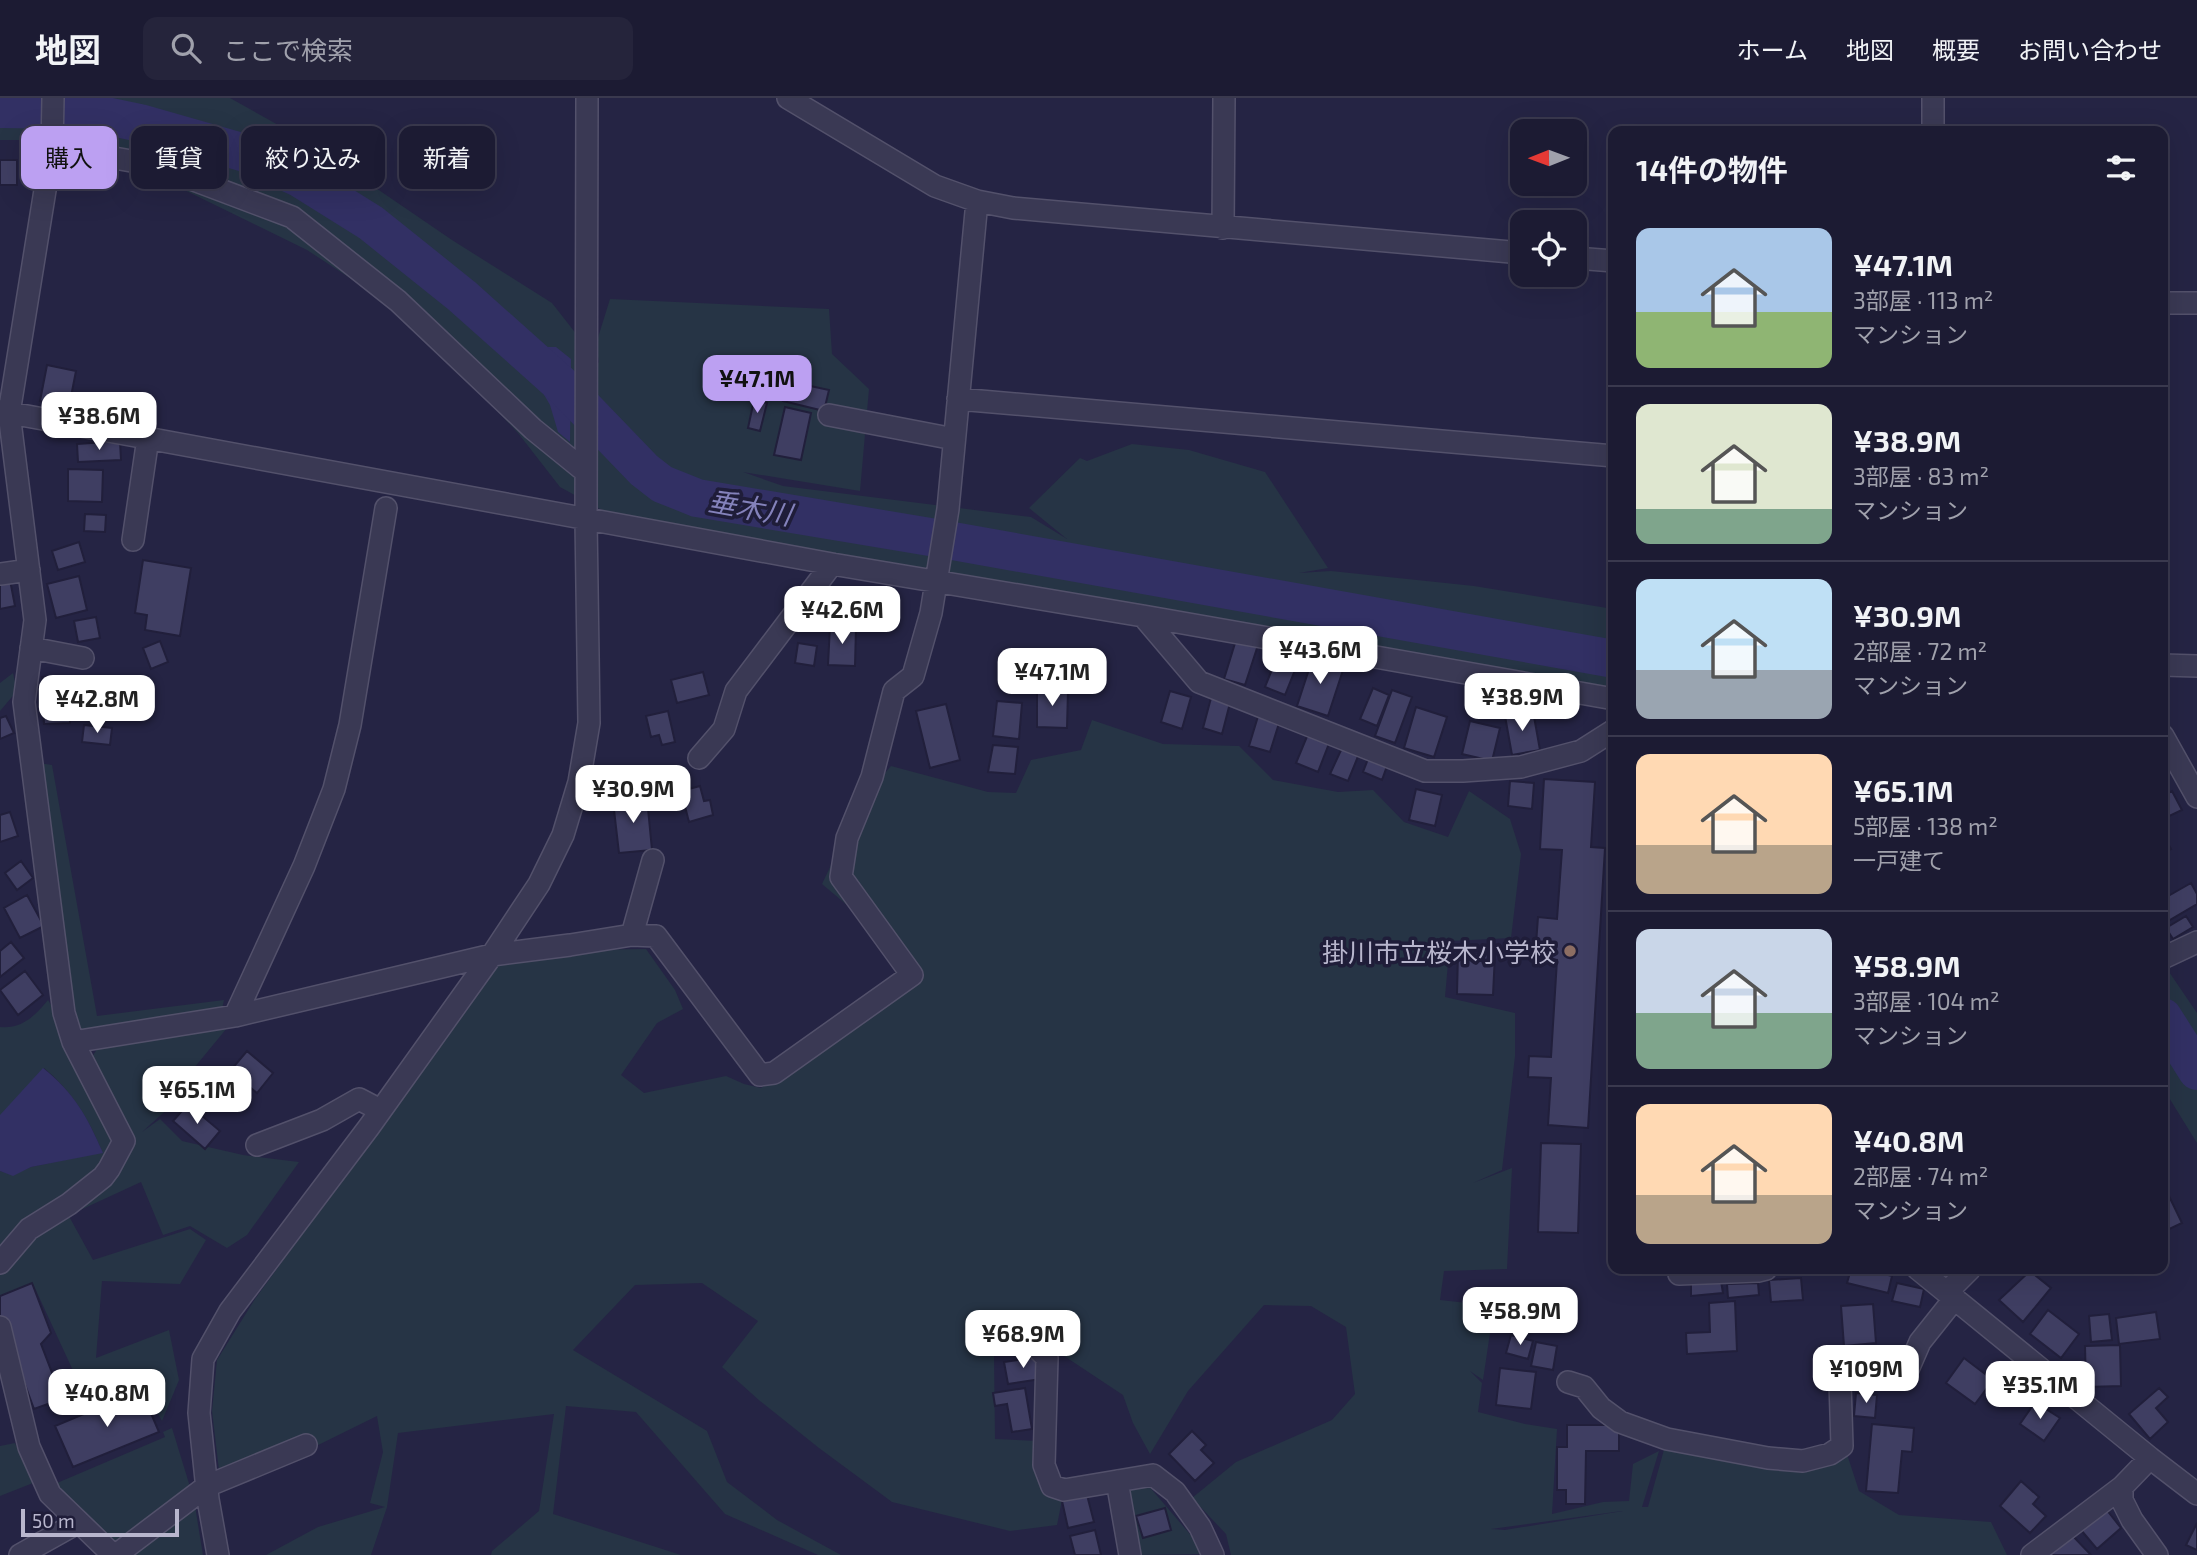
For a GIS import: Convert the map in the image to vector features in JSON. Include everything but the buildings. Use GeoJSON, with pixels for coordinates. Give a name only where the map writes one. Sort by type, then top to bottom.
{"type":"FeatureCollection","features":[{"type":"Feature","properties":{"kind":"street"},"geometry":{"type":"LineString","coordinates":[[52,126],[53,98]]}},
{"type":"Feature","properties":{"kind":"street"},"geometry":{"type":"LineString","coordinates":[[218,1555],[199,1413],[203,1359],[229,1311],[380,1110],[492,955],[539,884],[563,835],[579,782],[589,723],[586,516],[587,98]]}},
{"type":"Feature","properties":{"kind":"street"},"geometry":{"type":"LineString","coordinates":[[788,98],[935,186],[977,201],[1013,208],[1510,252]]}},
{"type":"Feature","properties":{"kind":"street"},"geometry":{"type":"LineString","coordinates":[[1223,228],[1224,98]]}},
{"type":"Feature","properties":{"kind":"street"},"geometry":{"type":"LineString","coordinates":[[1933,98],[1933,126]]}},
{"type":"Feature","properties":{"kind":"street"},"geometry":{"type":"LineString","coordinates":[[117,159],[154,166],[292,217],[398,301],[533,429],[581,468]]}},
{"type":"Feature","properties":{"kind":"street"},"geometry":{"type":"LineString","coordinates":[[0,1263],[29,1229],[103,1177],[124,1141],[73,1042],[64,1013],[24,702],[35,620],[4,412],[44,189]]}},
{"type":"Feature","properties":{"kind":"street"},"geometry":{"type":"LineString","coordinates":[[73,1042],[235,1016],[492,955],[632,934],[656,936],[760,1075],[774,1073],[912,975],[841,877],[847,838],[872,777],[894,691],[913,676],[931,613],[948,509],[977,201]]}},
{"type":"Feature","properties":{"kind":"street"},"geometry":{"type":"LineString","coordinates":[[1587,258],[1608,260]]}},
{"type":"Feature","properties":{"kind":"street"},"geometry":{"type":"LineString","coordinates":[[2168,303],[2197,303]]}},
{"type":"Feature","properties":{"kind":"street"},"geometry":{"type":"LineString","coordinates":[[958,400],[1608,455]]}},
{"type":"Feature","properties":{"kind":"street"},"geometry":{"type":"LineString","coordinates":[[4,412],[586,516],[832,564],[937,573],[1143,616],[1608,698]]}},
{"type":"Feature","properties":{"kind":"street"},"geometry":{"type":"LineString","coordinates":[[830,415],[954,439]]}},
{"type":"Feature","properties":{"kind":"street"},"geometry":{"type":"LineString","coordinates":[[132,540],[148,438]]}},
{"type":"Feature","properties":{"kind":"street"},"geometry":{"type":"LineString","coordinates":[[235,1016],[304,866],[334,789],[350,725],[386,508]]}},
{"type":"Feature","properties":{"kind":"street"},"geometry":{"type":"LineString","coordinates":[[699,758],[724,729],[736,691],[832,564]]}},
{"type":"Feature","properties":{"kind":"street"},"geometry":{"type":"LineString","coordinates":[[0,574],[29,570]]}},
{"type":"Feature","properties":{"kind":"street"},"geometry":{"type":"LineString","coordinates":[[1143,616],[1199,682],[1425,771],[1521,767],[1581,751],[1608,734]]}},
{"type":"Feature","properties":{"kind":"street"},"geometry":{"type":"LineString","coordinates":[[31,648],[83,659]]}},
{"type":"Feature","properties":{"kind":"street"},"geometry":{"type":"LineString","coordinates":[[2168,666],[2197,666]]}},
{"type":"Feature","properties":{"kind":"street"},"geometry":{"type":"LineString","coordinates":[[2168,745],[2197,797]]}},
{"type":"Feature","properties":{"kind":"street"},"geometry":{"type":"LineString","coordinates":[[632,934],[653,860]]}},
{"type":"Feature","properties":{"kind":"street"},"geometry":{"type":"LineString","coordinates":[[2168,956],[2197,942]]}},
{"type":"Feature","properties":{"kind":"street"},"geometry":{"type":"LineString","coordinates":[[257,1145],[321,1120],[359,1099],[380,1110]]}},
{"type":"Feature","properties":{"kind":"street"},"geometry":{"type":"LineString","coordinates":[[1923,1274],[2197,1494]]}},
{"type":"Feature","properties":{"kind":"street"},"geometry":{"type":"LineString","coordinates":[[1568,1382],[1584,1387],[1601,1408],[1620,1422],[1667,1439],[1768,1458],[1802,1461],[1830,1454],[1842,1447],[1840,1382],[1850,1371],[1906,1374],[1920,1342],[1966,1274]]}},
{"type":"Feature","properties":{"kind":"street"},"geometry":{"type":"LineString","coordinates":[[0,1328],[29,1447],[50,1494],[115,1555],[207,1486],[306,1445]]}},
{"type":"Feature","properties":{"kind":"street"},"geometry":{"type":"LineString","coordinates":[[1032,1344],[1047,1358],[1044,1465],[1052,1486],[1064,1490],[1153,1475],[1175,1492],[1200,1527],[1213,1555]]}},
{"type":"Feature","properties":{"kind":"street"},"geometry":{"type":"LineString","coordinates":[[2032,1555],[2122,1487],[2150,1458]]}},
{"type":"Feature","properties":{"kind":"street"},"geometry":{"type":"LineString","coordinates":[[1117,1481],[1130,1555]]}},
{"type":"Feature","properties":{"kind":"street"},"geometry":{"type":"LineString","coordinates":[[2122,1487],[2122,1500],[2132,1520],[2157,1555]]}},
{"type":"Feature","properties":{"kind":"street"},"geometry":{"type":"LineString","coordinates":[[20,1555],[79,1522]]}},
{"type":"Feature","properties":{"kind":"shaded area"},"geometry":{"type":"Polygon","coordinates":[[[0,98],[230,98],[280,126],[241,126],[241,189],[377,189],[552,303],[599,363],[596,344],[610,299],[829,309],[832,354],[869,389],[860,491],[743,472],[783,486],[1031,517],[1067,539],[1029,508],[1080,458],[1087,461],[1132,444],[1189,450],[1265,472],[1328,568],[1299,573],[1331,571],[1474,586],[1608,608],[1608,695],[1069,593],[891,571],[611,515],[560,487],[518,433],[408,316],[307,250],[182,189],[227,189],[227,126],[131,126],[131,171],[117,167],[117,126],[21,126],[21,140],[0,140],[0,98]]]}},
{"type":"Feature","properties":{"kind":"shaded area"},"geometry":{"type":"Polygon","coordinates":[[[487,318],[519,347],[556,347],[571,359],[570,442],[558,432],[550,405],[535,379],[479,325],[487,318]]]}},
{"type":"Feature","properties":{"kind":"shaded area"},"geometry":{"type":"Polygon","coordinates":[[[13,673],[17,691],[0,711],[0,683],[13,673]]]}},
{"type":"Feature","properties":{"kind":"shaded area"},"geometry":{"type":"Polygon","coordinates":[[[1092,720],[1163,744],[1239,746],[1273,780],[1338,792],[1373,790],[1404,822],[1448,837],[1469,791],[1510,819],[1521,854],[1511,938],[1450,941],[1445,997],[1515,1013],[1515,1056],[1502,1170],[1473,1183],[1512,1168],[1507,1269],[1444,1271],[1440,1300],[1494,1306],[1483,1380],[1470,1371],[1482,1383],[1478,1412],[1557,1429],[1552,1514],[1603,1502],[1629,1501],[1633,1464],[1659,1451],[1642,1507],[1648,1507],[1667,1439],[1782,1466],[1846,1451],[1859,1491],[1899,1515],[1991,1522],[2007,1555],[1231,1555],[1226,1534],[1192,1498],[1236,1462],[1332,1420],[1355,1394],[1346,1327],[1311,1306],[1264,1305],[1188,1391],[1150,1454],[1133,1423],[1123,1395],[1043,1342],[994,1354],[995,1439],[1038,1441],[1064,1490],[1057,1525],[1010,1531],[892,1502],[760,1401],[722,1367],[758,1321],[702,1283],[635,1285],[573,1350],[707,1431],[727,1482],[777,1520],[841,1555],[818,1555],[725,1514],[636,1412],[566,1406],[553,1514],[681,1555],[491,1555],[492,1551],[539,1511],[554,1414],[398,1433],[387,1507],[371,1555],[266,1555],[318,1527],[385,1507],[370,1503],[383,1452],[377,1416],[304,1452],[220,1479],[212,1411],[217,1360],[306,1225],[494,966],[570,950],[646,949],[675,990],[683,1009],[657,1023],[621,1075],[644,1093],[726,1076],[761,1088],[911,959],[822,884],[862,800],[891,766],[988,792],[1016,793],[1031,760],[1081,750],[1092,720]],[[1623,1511],[1491,1529],[1505,1530],[1623,1511]]]}},
{"type":"Feature","properties":{"kind":"shaded area"},"geometry":{"type":"Polygon","coordinates":[[[32,762],[52,765],[97,1016],[224,1000],[221,1013],[72,1039],[32,762]]]}},
{"type":"Feature","properties":{"kind":"shaded area"},"geometry":{"type":"Polygon","coordinates":[[[2168,970],[2197,1013],[2197,1143],[2168,1096],[2168,970]]]}},
{"type":"Feature","properties":{"kind":"shaded area"},"geometry":{"type":"Polygon","coordinates":[[[48,1000],[57,1015],[58,1031],[108,1111],[100,1119],[125,1140],[89,1061],[100,1045],[227,1028],[194,1068],[202,1078],[142,1132],[160,1119],[182,1141],[243,1155],[299,1162],[247,1235],[227,1248],[190,1226],[163,1235],[141,1182],[0,1247],[0,1171],[13,1175],[31,1167],[102,1152],[79,1106],[44,1068],[0,1117],[0,1027],[21,1024],[48,1000]]]}},
{"type":"Feature","properties":{"kind":"shaded area"},"geometry":{"type":"Polygon","coordinates":[[[43,1068],[64,1087],[79,1106],[103,1153],[31,1167],[13,1176],[0,1171],[0,1115],[43,1068]]]}},
{"type":"Feature","properties":{"kind":"shaded area"},"geometry":{"type":"Polygon","coordinates":[[[65,1209],[93,1260],[190,1229],[206,1240],[180,1284],[102,1281],[96,1358],[169,1330],[179,1380],[162,1421],[140,1382],[88,1403],[33,1284],[0,1296],[0,1272],[65,1209]]]}},
{"type":"Feature","properties":{"kind":"shaded area"},"geometry":{"type":"Polygon","coordinates":[[[172,1428],[191,1490],[116,1555],[50,1486],[165,1437],[163,1432],[172,1428]]]}},
{"type":"Feature","properties":{"kind":"shaded area"},"geometry":{"type":"Polygon","coordinates":[[[15,1443],[33,1483],[0,1496],[0,1446],[15,1443]]]}},
{"type":"Feature","properties":{"kind":"shaded area"},"geometry":{"type":"Polygon","coordinates":[[[1141,1477],[1207,1554],[1136,1555],[1122,1480],[1141,1477]]]}},
{"type":"Feature","properties":{"kind":"shaded area"},"geometry":{"type":"Polygon","coordinates":[[[195,1507],[203,1555],[135,1555],[195,1507]]]}},
{"type":"Feature","properties":{"kind":"waterway","name":"垂木川"},"geometry":{"type":"LineString","coordinates":[[0,109],[77,110],[140,123],[245,153],[299,178],[371,223],[462,296],[565,388],[644,470],[662,484],[697,498],[1608,658]]}},
{"type":"Feature","properties":{"kind":"waterway","name":"垂木川"},"geometry":{"type":"LineString","coordinates":[[2168,1025],[2197,1071]]}},
{"type":"Feature","properties":{"kind":"place","name":"掛川市立桜木小学校"},"geometry":{"type":"Point","coordinates":[1570,951]}}]}
